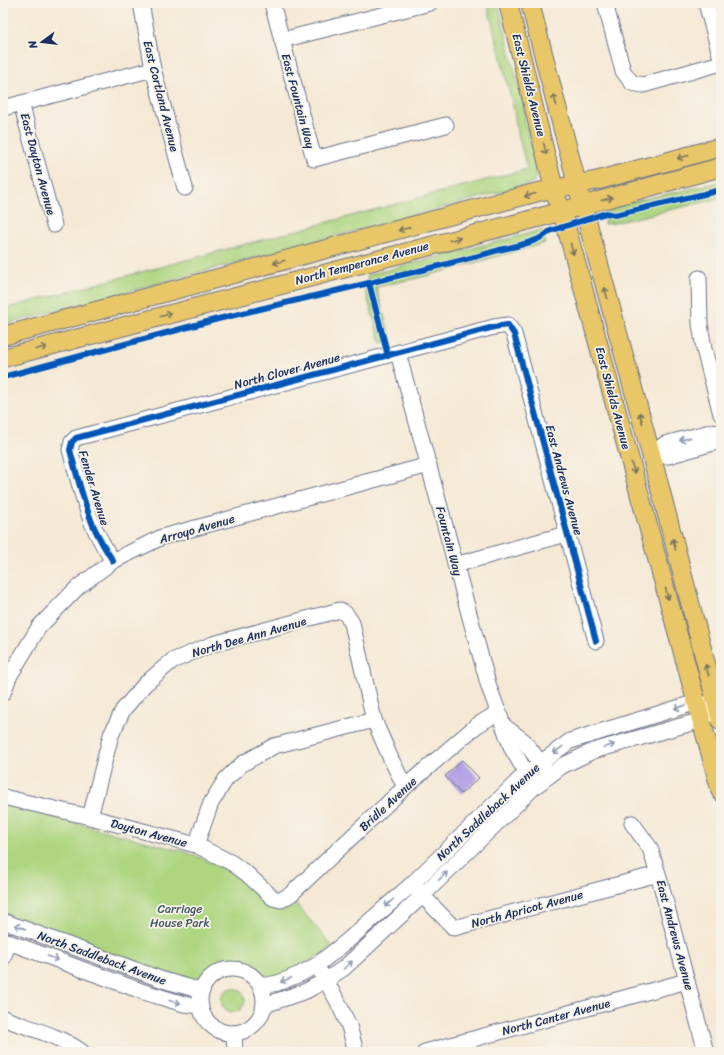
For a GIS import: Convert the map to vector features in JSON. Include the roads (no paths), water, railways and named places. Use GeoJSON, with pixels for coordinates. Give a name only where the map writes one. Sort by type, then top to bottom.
{"type":"FeatureCollection","features":[{"type":"Feature","properties":{"kind":"main road","name":"East Shields Avenue"},"geometry":{"type":"LineString","coordinates":[[508,3],[554,189],[562,211],[721,792]]}},
{"type":"Feature","properties":{"kind":"main road","name":"East Shields Avenue"},"geometry":{"type":"LineString","coordinates":[[530,3],[577,184],[720,712]]}},
{"type":"Feature","properties":{"kind":"main road","name":"North Temperance Avenue"},"geometry":{"type":"LineString","coordinates":[[3,336],[554,189],[599,180],[721,147]]}},
{"type":"Feature","properties":{"kind":"main road","name":"North Temperance Avenue"},"geometry":{"type":"LineString","coordinates":[[3,358],[583,206],[721,167]]}},
{"type":"Feature","properties":{"kind":"street","name":"East Cortland Avenue"},"geometry":{"type":"LineString","coordinates":[[141,3],[153,68],[185,188]]}},
{"type":"Feature","properties":{"kind":"street","name":"East Fountain Way"},"geometry":{"type":"LineString","coordinates":[[272,3],[314,159],[446,125]]}},
{"type":"Feature","properties":{"kind":"street"},"geometry":{"type":"LineString","coordinates":[[282,40],[430,3]]}},
{"type":"Feature","properties":{"kind":"street"},"geometry":{"type":"LineString","coordinates":[[605,3],[623,71],[632,83],[643,85],[721,64]]}},
{"type":"Feature","properties":{"kind":"street"},"geometry":{"type":"LineString","coordinates":[[706,3],[721,58]]}},
{"type":"Feature","properties":{"kind":"street"},"geometry":{"type":"LineString","coordinates":[[3,108],[153,68]]}},
{"type":"Feature","properties":{"kind":"street","name":"East Dayton Avenue"},"geometry":{"type":"LineString","coordinates":[[21,103],[54,225]]}},
{"type":"Feature","properties":{"kind":"street"},"geometry":{"type":"LineString","coordinates":[[699,278],[700,324],[704,349],[716,373],[721,414]]}},
{"type":"Feature","properties":{"kind":"street","name":"North Clover Avenue"},"geometry":{"type":"LineString","coordinates":[[72,442],[76,438],[494,327],[508,325]]}},
{"type":"Feature","properties":{"kind":"street","name":"East Andrews Avenue"},"geometry":{"type":"LineString","coordinates":[[508,325],[514,334],[566,534],[596,641]]}},
{"type":"Feature","properties":{"kind":"street","name":"Fountain Way"},"geometry":{"type":"LineString","coordinates":[[398,353],[489,688],[512,750],[527,774],[537,786]]}},
{"type":"Feature","properties":{"kind":"street"},"geometry":{"type":"LineString","coordinates":[[651,454],[665,444],[710,432],[721,433]]}},
{"type":"Feature","properties":{"kind":"street"},"geometry":{"type":"LineString","coordinates":[[651,454],[668,456],[714,443],[721,438]]}},
{"type":"Feature","properties":{"kind":"street","name":"Fender Avenue"},"geometry":{"type":"LineString","coordinates":[[72,442],[70,450],[92,524],[101,543],[113,561]]}},
{"type":"Feature","properties":{"kind":"street","name":"Arroyo Avenue"},"geometry":{"type":"LineString","coordinates":[[3,693],[9,677],[39,627],[78,586],[113,561],[162,537],[429,465]]}},
{"type":"Feature","properties":{"kind":"street"},"geometry":{"type":"LineString","coordinates":[[456,565],[566,534]]}},
{"type":"Feature","properties":{"kind":"street","name":"North Dee Ann Avenue"},"geometry":{"type":"LineString","coordinates":[[90,817],[111,735],[123,710],[145,684],[172,660],[213,644],[340,610],[346,614],[352,623],[374,720]]}},
{"type":"Feature","properties":{"kind":"street"},"geometry":{"type":"LineString","coordinates":[[696,702],[720,712]]}},
{"type":"Feature","properties":{"kind":"street","name":"North Saddleback Avenue"},"geometry":{"type":"LineString","coordinates":[[261,986],[288,980],[317,965],[346,942],[412,884],[527,774],[570,741],[696,702]]}},
{"type":"Feature","properties":{"kind":"street","name":"Bridle Avenue"},"geometry":{"type":"LineString","coordinates":[[281,900],[291,894],[405,787],[476,726],[499,712]]}},
{"type":"Feature","properties":{"kind":"street","name":"North Saddleback Avenue"},"geometry":{"type":"LineString","coordinates":[[264,1007],[268,1004],[306,991],[344,968],[537,786],[562,766],[593,751],[702,720],[720,712]]}},
{"type":"Feature","properties":{"kind":"street"},"geometry":{"type":"LineString","coordinates":[[196,845],[211,802],[226,779],[242,764],[274,746],[374,720],[405,787]]}},
{"type":"Feature","properties":{"kind":"street"},"geometry":{"type":"LineString","coordinates":[[504,726],[524,742],[550,776]]}},
{"type":"Feature","properties":{"kind":"street","name":"Dayton Avenue"},"geometry":{"type":"LineString","coordinates":[[3,797],[90,817],[196,845],[232,863],[247,874],[273,898],[281,900]]}},
{"type":"Feature","properties":{"kind":"street","name":"East Andrews Avenue"},"geometry":{"type":"LineString","coordinates":[[632,822],[650,848],[706,1052]]}},
{"type":"Feature","properties":{"kind":"street","name":"North Apricot Avenue"},"geometry":{"type":"LineString","coordinates":[[412,884],[454,928],[658,874]]}},
{"type":"Feature","properties":{"kind":"street","name":"North Saddleback Avenue"},"geometry":{"type":"LineString","coordinates":[[3,921],[163,980],[201,998]]}},
{"type":"Feature","properties":{"kind":"street"},"geometry":{"type":"LineString","coordinates":[[3,958],[6,941]]}},
{"type":"Feature","properties":{"kind":"street","name":"North Saddleback Avenue"},"geometry":{"type":"LineString","coordinates":[[6,941],[144,992],[184,1004],[201,998]]}},
{"type":"Feature","properties":{"kind":"street"},"geometry":{"type":"LineString","coordinates":[[317,965],[337,1000],[348,1026],[356,1052]]}},
{"type":"Feature","properties":{"kind":"street"},"geometry":{"type":"LineString","coordinates":[[237,969],[247,973],[261,986],[264,1007],[261,1016],[248,1029],[234,1033],[220,1031],[211,1025],[204,1016],[201,998],[207,981],[215,974],[226,970],[237,969]]}},
{"type":"Feature","properties":{"kind":"street","name":"North Canter Avenue"},"geometry":{"type":"LineString","coordinates":[[425,1052],[687,981]]}},
{"type":"Feature","properties":{"kind":"street"},"geometry":{"type":"LineString","coordinates":[[3,1018],[57,1038],[76,1047],[82,1052]]}},
{"type":"Feature","properties":{"kind":"street"},"geometry":{"type":"LineString","coordinates":[[234,1033],[235,1052]]}},
{"type":"Feature","properties":{"kind":"park label","name":"Carriage House Park"},"geometry":{"type":"Point","coordinates":[180,916]}}]}
